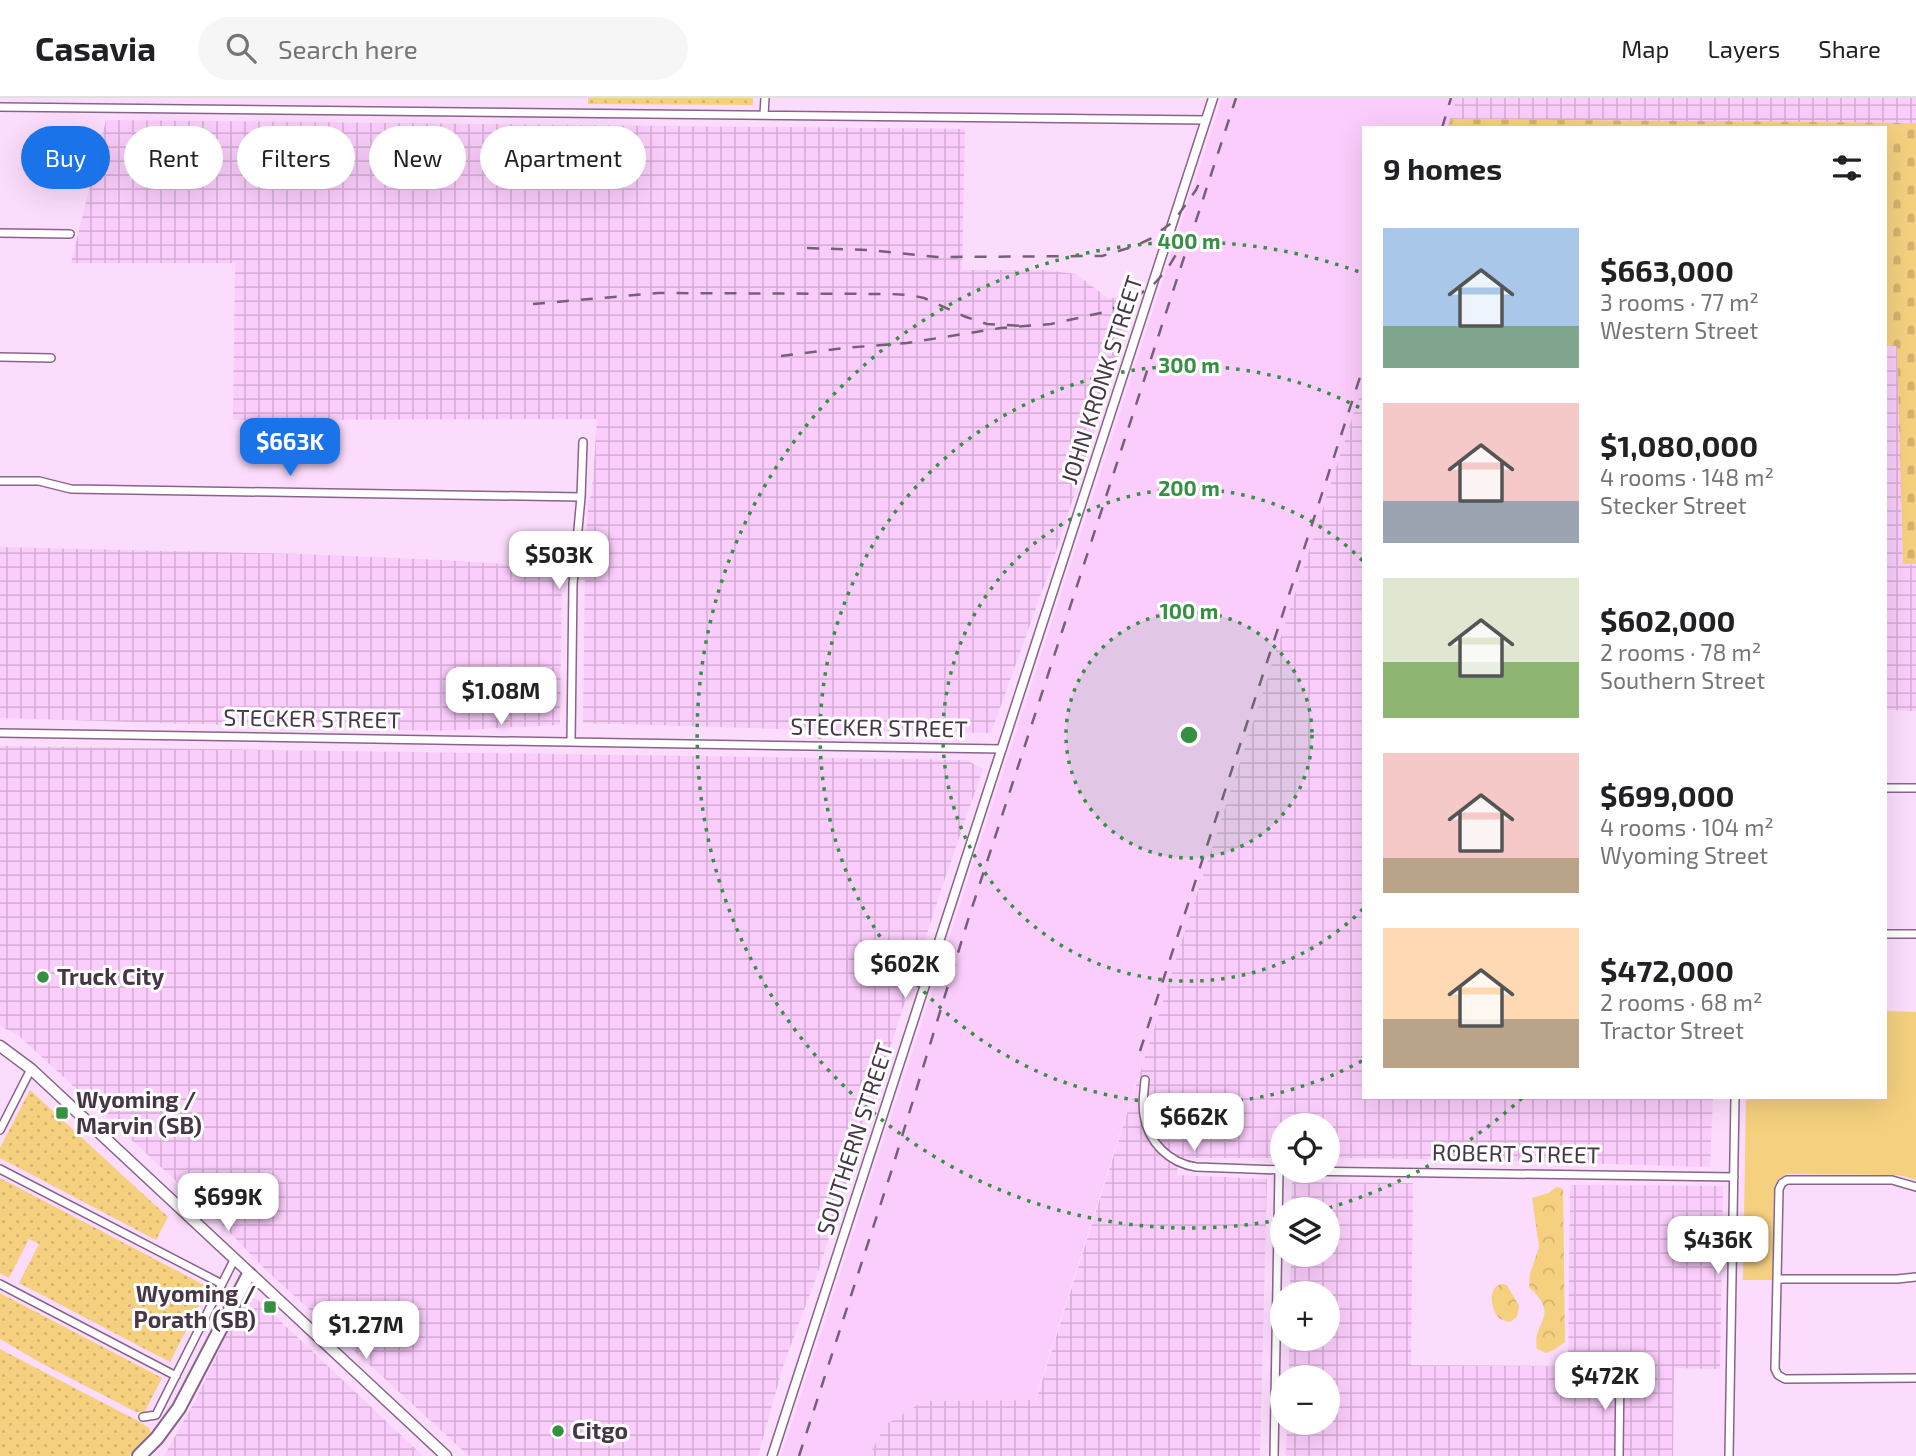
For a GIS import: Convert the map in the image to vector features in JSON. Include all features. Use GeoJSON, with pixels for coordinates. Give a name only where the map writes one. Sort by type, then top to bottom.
{"type":"FeatureCollection","features":[{"type":"Feature","properties":{"kind":"highway"},"geometry":{"type":"LineString","coordinates":[[139,1456],[157,1438],[179,1408],[249,1273]]}},
{"type":"Feature","properties":{"kind":"main road"},"geometry":{"type":"LineString","coordinates":[[0,1046],[31,1069],[446,1456]]}},
{"type":"Feature","properties":{"kind":"street"},"geometry":{"type":"LineString","coordinates":[[764,115],[765,98]]}},
{"type":"Feature","properties":{"kind":"street","name":"JOHN KRONK STREET"},"geometry":{"type":"LineString","coordinates":[[1065,553],[1213,98]]}},
{"type":"Feature","properties":{"kind":"street"},"geometry":{"type":"LineString","coordinates":[[0,107],[202,105],[1206,120]]}},
{"type":"Feature","properties":{"kind":"street"},"geometry":{"type":"LineString","coordinates":[[0,233],[70,234]]}},
{"type":"Feature","properties":{"kind":"street"},"geometry":{"type":"LineString","coordinates":[[0,357],[51,358]]}},
{"type":"Feature","properties":{"kind":"street"},"geometry":{"type":"LineString","coordinates":[[571,742],[573,584],[583,442]]}},
{"type":"Feature","properties":{"kind":"street"},"geometry":{"type":"LineString","coordinates":[[0,481],[40,481],[71,489],[581,497]]}},
{"type":"Feature","properties":{"kind":"street","name":"SOUTHERN STREET"},"geometry":{"type":"LineString","coordinates":[[772,1456],[1065,553]]}},
{"type":"Feature","properties":{"kind":"street","name":"STECKER STREET"},"geometry":{"type":"LineString","coordinates":[[0,733],[1002,749]]}},
{"type":"Feature","properties":{"kind":"street"},"geometry":{"type":"LineString","coordinates":[[1887,788],[1916,788]]}},
{"type":"Feature","properties":{"kind":"street"},"geometry":{"type":"LineString","coordinates":[[1887,934],[1916,934]]}},
{"type":"Feature","properties":{"kind":"street"},"geometry":{"type":"LineString","coordinates":[[0,1130],[31,1069]]}},
{"type":"Feature","properties":{"kind":"street"},"geometry":{"type":"LineString","coordinates":[[1145,1080],[1144,1108],[1147,1125],[1154,1140],[1173,1160],[1185,1166],[1270,1170]]}},
{"type":"Feature","properties":{"kind":"street"},"geometry":{"type":"LineString","coordinates":[[1729,1456],[1735,1099]]}},
{"type":"Feature","properties":{"kind":"street"},"geometry":{"type":"LineString","coordinates":[[0,1169],[222,1284]]}},
{"type":"Feature","properties":{"kind":"street","name":"ROBERT STREET"},"geometry":{"type":"LineString","coordinates":[[1340,1172],[1734,1177]]}},
{"type":"Feature","properties":{"kind":"street"},"geometry":{"type":"LineString","coordinates":[[1916,1187],[1892,1180],[1787,1180],[1782,1183],[1779,1189],[1775,1368],[1778,1375],[1784,1379],[1916,1378]]}},
{"type":"Feature","properties":{"kind":"street"},"geometry":{"type":"LineString","coordinates":[[1274,1456],[1281,1183]]}},
{"type":"Feature","properties":{"kind":"street"},"geometry":{"type":"LineString","coordinates":[[143,1417],[156,1415],[234,1260]]}},
{"type":"Feature","properties":{"kind":"street"},"geometry":{"type":"LineString","coordinates":[[1777,1279],[1916,1277]]}},
{"type":"Feature","properties":{"kind":"street"},"geometry":{"type":"LineString","coordinates":[[0,1284],[176,1376]]}},
{"type":"Feature","properties":{"kind":"street"},"geometry":{"type":"LineString","coordinates":[[1619,1456],[1620,1369]]}},
{"type":"Feature","properties":{"kind":"shaded area"},"geometry":{"type":"Polygon","coordinates":[[[1222,98],[1458,98],[1449,126],[1362,126],[1362,389],[1035,1400],[924,1401],[885,1425],[869,1456],[781,1456],[1222,98]]]}},
{"type":"Feature","properties":{"kind":"shaded area"},"geometry":{"type":"Polygon","coordinates":[[[1457,98],[1916,98],[1916,123],[1451,119],[1448,126],[1457,98]]]}},
{"type":"Feature","properties":{"kind":"shaded area"},"geometry":{"type":"Polygon","coordinates":[[[106,120],[965,129],[962,270],[1044,270],[1076,274],[1109,299],[1139,291],[1054,558],[991,733],[583,723],[585,566],[588,503],[592,493],[597,419],[233,420],[235,263],[71,263],[89,189],[110,189],[110,126],[105,126],[106,120]]]}},
{"type":"Feature","properties":{"kind":"shaded area"},"geometry":{"type":"Polygon","coordinates":[[[1887,346],[1897,346],[1903,564],[1916,565],[1916,711],[1887,710],[1887,346]]]}},
{"type":"Feature","properties":{"kind":"shaded area"},"geometry":{"type":"Polygon","coordinates":[[[1362,388],[1362,1099],[1713,1099],[1710,1167],[1340,1158],[1340,1113],[1270,1113],[1270,1158],[1179,1158],[1177,1175],[1267,1179],[1260,1456],[869,1456],[885,1425],[924,1401],[1036,1400],[1362,388]]]}},
{"type":"Feature","properties":{"kind":"shaded area"},"geometry":{"type":"Polygon","coordinates":[[[0,547],[301,554],[562,568],[560,725],[436,731],[0,718],[0,547]]]}},
{"type":"Feature","properties":{"kind":"shaded area"},"geometry":{"type":"Polygon","coordinates":[[[0,746],[966,760],[983,769],[942,887],[816,1278],[783,1366],[758,1456],[469,1456],[264,1268],[212,1214],[19,1036],[0,1026],[0,746]]]}},
{"type":"Feature","properties":{"kind":"shaded area"},"geometry":{"type":"Polygon","coordinates":[[[1292,1183],[1413,1183],[1411,1365],[1561,1366],[1561,1407],[1562,1367],[1568,1367],[1570,1185],[1723,1186],[1720,1369],[1674,1368],[1673,1456],[1286,1456],[1287,1435],[1340,1435],[1340,1365],[1289,1365],[1289,1351],[1340,1351],[1340,1281],[1290,1281],[1291,1267],[1340,1267],[1340,1197],[1291,1197],[1292,1183]]]}},
{"type":"Feature","properties":{"kind":"shaded area"},"geometry":{"type":"Polygon","coordinates":[[[251,1297],[257,1299],[423,1456],[164,1456],[194,1403],[238,1307],[251,1297]]]}},
{"type":"Feature","properties":{"kind":"green space"},"geometry":{"type":"Polygon","coordinates":[[[588,98],[753,98],[753,105],[588,104],[588,98]]]}},
{"type":"Feature","properties":{"kind":"green space"},"geometry":{"type":"Polygon","coordinates":[[[1451,119],[1916,123],[1916,564],[1903,564],[1897,346],[1887,346],[1887,126],[1449,126],[1451,119]]]}},
{"type":"Feature","properties":{"kind":"green space"},"geometry":{"type":"Polygon","coordinates":[[[1887,1011],[1916,1012],[1916,1180],[1893,1175],[1787,1174],[1779,1178],[1774,1186],[1772,1280],[1743,1280],[1746,1099],[1887,1099],[1887,1011]]]}},
{"type":"Feature","properties":{"kind":"green space"},"geometry":{"type":"Polygon","coordinates":[[[30,1090],[168,1217],[156,1240],[0,1158],[0,1148],[30,1090]]]}},
{"type":"Feature","properties":{"kind":"green space"},"geometry":{"type":"Polygon","coordinates":[[[0,1178],[208,1287],[170,1362],[19,1283],[39,1244],[29,1239],[9,1278],[0,1273],[0,1178]]]}},
{"type":"Feature","properties":{"kind":"green space"},"geometry":{"type":"Polygon","coordinates":[[[1556,1187],[1563,1189],[1565,1342],[1546,1353],[1537,1349],[1536,1340],[1543,1319],[1543,1306],[1539,1297],[1529,1287],[1530,1274],[1539,1247],[1532,1198],[1549,1193],[1556,1187]]]}},
{"type":"Feature","properties":{"kind":"green space"},"geometry":{"type":"Polygon","coordinates":[[[1501,1284],[1507,1285],[1519,1306],[1517,1317],[1510,1322],[1499,1318],[1492,1305],[1492,1294],[1501,1284]]]}},
{"type":"Feature","properties":{"kind":"green space"},"geometry":{"type":"Polygon","coordinates":[[[0,1293],[162,1378],[144,1413],[136,1412],[0,1339],[0,1293]]]}},
{"type":"Feature","properties":{"kind":"green space"},"geometry":{"type":"Polygon","coordinates":[[[0,1349],[140,1422],[151,1432],[129,1456],[0,1456],[0,1349]]]}},
{"type":"Feature","properties":{"kind":"railway"},"geometry":{"type":"LineString","coordinates":[[799,1456],[893,1166],[968,920],[1236,98]]}},
{"type":"Feature","properties":{"kind":"railway"},"geometry":{"type":"LineString","coordinates":[[1443,126],[1451,98]]}},
{"type":"Feature","properties":{"kind":"railway"},"geometry":{"type":"LineString","coordinates":[[807,248],[868,250],[937,257],[1102,256],[1150,239],[1174,221],[1203,175]]}},
{"type":"Feature","properties":{"kind":"railway"},"geometry":{"type":"LineString","coordinates":[[781,356],[1051,324],[1105,312],[1132,300],[1155,283],[1181,246]]}},
{"type":"Feature","properties":{"kind":"railway"},"geometry":{"type":"LineString","coordinates":[[533,304],[658,293],[890,294],[924,298],[987,324],[1024,326]]}},
{"type":"Feature","properties":{"kind":"railway"},"geometry":{"type":"LineString","coordinates":[[1140,1051],[1362,371]]}},
{"type":"Feature","properties":{"kind":"place","name":"Truck City"},"geometry":{"type":"Point","coordinates":[43,977]}},
{"type":"Feature","properties":{"kind":"place","name":"Wyoming / Marvin (SB)"},"geometry":{"type":"Point","coordinates":[62,1113]}},
{"type":"Feature","properties":{"kind":"place","name":"Wyoming / Porath (SB)"},"geometry":{"type":"Point","coordinates":[270,1307]}},
{"type":"Feature","properties":{"kind":"place","name":"Citgo"},"geometry":{"type":"Point","coordinates":[558,1431]}}]}
